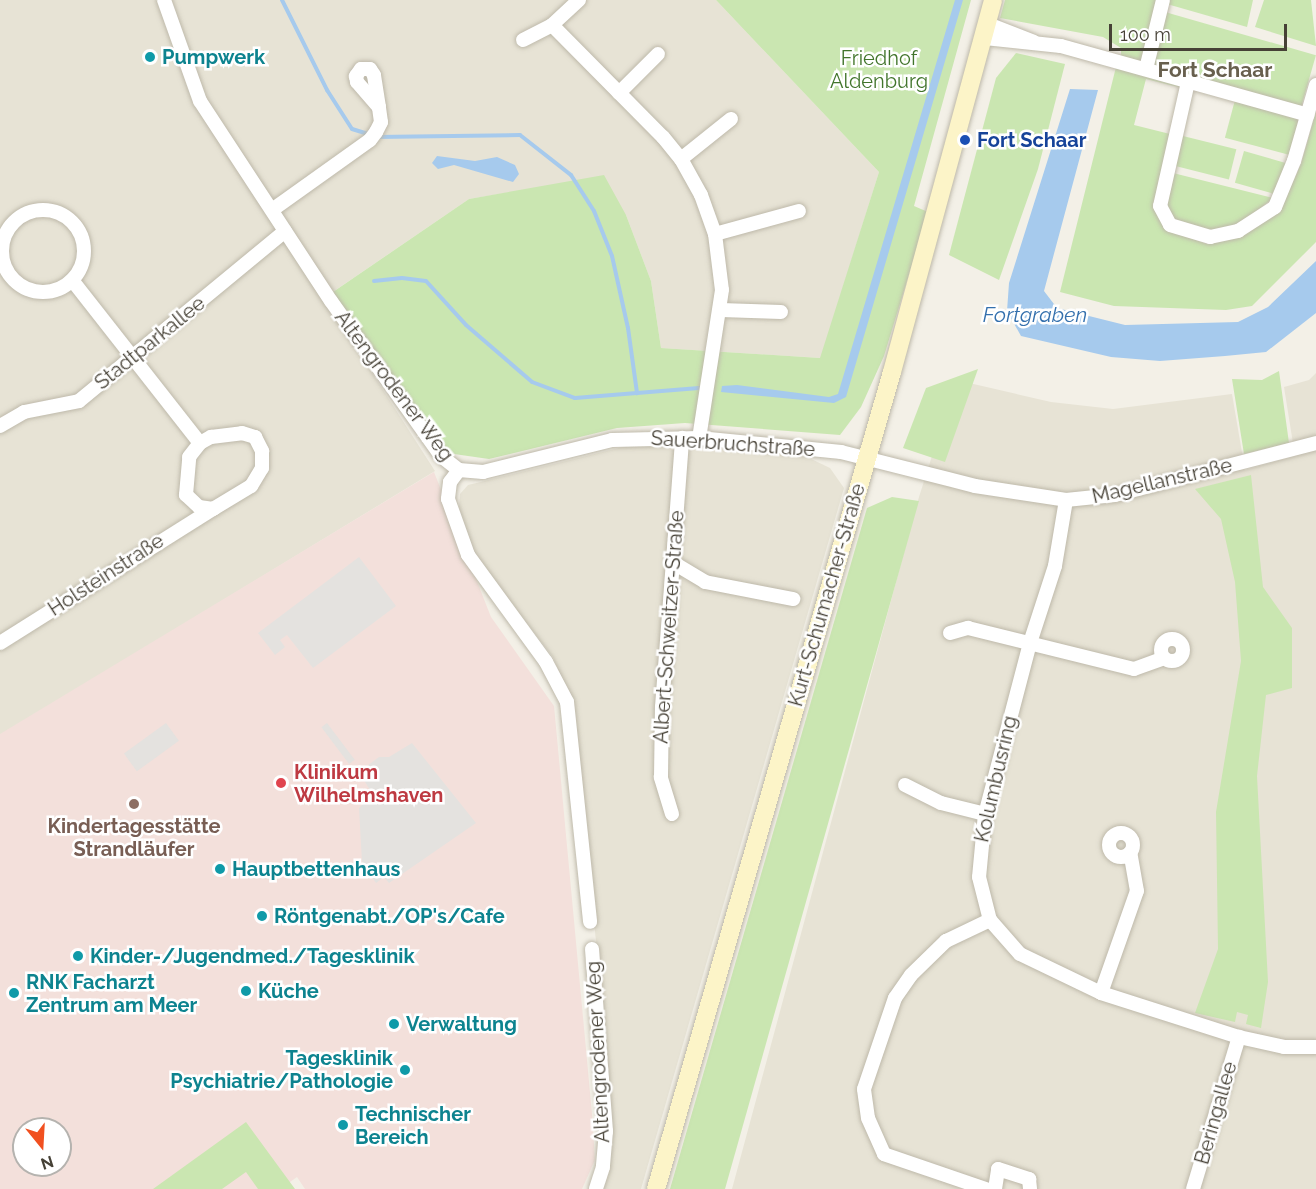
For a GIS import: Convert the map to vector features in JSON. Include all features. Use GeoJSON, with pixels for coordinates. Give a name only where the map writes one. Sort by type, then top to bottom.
{"type":"FeatureCollection","features":[{"type":"Feature","properties":{"kind":"main road","name":"Kurt-Schumacher-Straße"},"geometry":{"type":"LineString","coordinates":[[656,1189],[867,458],[987,31],[993,0]]}},
{"type":"Feature","properties":{"kind":"street","name":"Altengrodener Weg"},"geometry":{"type":"LineString","coordinates":[[164,0],[200,100],[285,231],[441,456],[459,470],[450,482],[448,499],[468,555],[546,662],[567,702],[590,922]]}},
{"type":"Feature","properties":{"kind":"street"},"geometry":{"type":"LineString","coordinates":[[523,40],[552,25],[579,0]]}},
{"type":"Feature","properties":{"kind":"street"},"geometry":{"type":"LineString","coordinates":[[1146,69],[1163,0]]}},
{"type":"Feature","properties":{"kind":"street"},"geometry":{"type":"LineString","coordinates":[[552,25],[681,159],[701,195],[715,234],[721,310],[699,438]]}},
{"type":"Feature","properties":{"kind":"street"},"geometry":{"type":"LineString","coordinates":[[987,31],[1036,43],[1061,46],[1308,115]]}},
{"type":"Feature","properties":{"kind":"street"},"geometry":{"type":"LineString","coordinates":[[619,93],[658,54]]}},
{"type":"Feature","properties":{"kind":"street"},"geometry":{"type":"LineString","coordinates":[[1188,82],[1160,206],[1170,225],[1209,237],[1238,231],[1275,207],[1308,115],[1316,85]]}},
{"type":"Feature","properties":{"kind":"street"},"geometry":{"type":"LineString","coordinates":[[272,210],[373,136],[381,122],[379,107]]}},
{"type":"Feature","properties":{"kind":"street"},"geometry":{"type":"LineString","coordinates":[[681,159],[731,119]]}},
{"type":"Feature","properties":{"kind":"street"},"geometry":{"type":"LineString","coordinates":[[46,209],[71,219],[84,243],[82,263],[72,280],[61,288],[34,291],[22,286],[2,266],[2,252],[10,226],[20,216],[46,209]]}},
{"type":"Feature","properties":{"kind":"street"},"geometry":{"type":"LineString","coordinates":[[715,234],[799,211]]}},
{"type":"Feature","properties":{"kind":"street","name":"Stadtparkallee"},"geometry":{"type":"LineString","coordinates":[[0,426],[24,412],[79,401],[132,360],[285,231]]}},
{"type":"Feature","properties":{"kind":"street"},"geometry":{"type":"LineString","coordinates":[[72,280],[132,360],[200,443],[189,457],[186,495],[198,507],[213,509]]}},
{"type":"Feature","properties":{"kind":"street"},"geometry":{"type":"LineString","coordinates":[[721,310],[781,312]]}},
{"type":"Feature","properties":{"kind":"street","name":"Holsteinstraße"},"geometry":{"type":"LineString","coordinates":[[0,643],[251,486],[262,468],[262,451],[255,437],[242,433],[211,437],[200,443]]}},
{"type":"Feature","properties":{"kind":"street","name":"Albert-Schweitzer-Straße"},"geometry":{"type":"LineString","coordinates":[[672,814],[661,777],[672,562],[682,438]]}},
{"type":"Feature","properties":{"kind":"street","name":"Sauerbruchstraße"},"geometry":{"type":"LineString","coordinates":[[459,470],[483,472],[612,440],[699,438],[841,452],[867,458]]}},
{"type":"Feature","properties":{"kind":"street","name":"Magellanstraße"},"geometry":{"type":"LineString","coordinates":[[867,458],[975,486],[1066,500],[1115,495],[1316,443]]}},
{"type":"Feature","properties":{"kind":"street","name":"Kolumbusring"},"geometry":{"type":"LineString","coordinates":[[1066,500],[1055,566],[1030,643],[985,814],[979,877],[990,920],[1020,954],[1101,993],[1239,1037],[1284,1047],[1316,1047]]}},
{"type":"Feature","properties":{"kind":"street"},"geometry":{"type":"LineString","coordinates":[[672,562],[705,582],[793,599]]}},
{"type":"Feature","properties":{"kind":"street"},"geometry":{"type":"LineString","coordinates":[[950,633],[968,628],[1134,669],[1164,658]]}},
{"type":"Feature","properties":{"kind":"street"},"geometry":{"type":"LineString","coordinates":[[905,784],[941,803],[985,814]]}},
{"type":"Feature","properties":{"kind":"street"},"geometry":{"type":"LineString","coordinates":[[1101,993],[1137,891],[1130,852]]}},
{"type":"Feature","properties":{"kind":"street"},"geometry":{"type":"LineString","coordinates":[[986,1189],[884,1154],[868,1118],[864,1089],[895,998],[911,975],[946,941],[990,920]]}},
{"type":"Feature","properties":{"kind":"street","name":"Altengrodener Weg"},"geometry":{"type":"LineString","coordinates":[[592,949],[606,1131],[603,1167],[596,1189]]}},
{"type":"Feature","properties":{"kind":"street","name":"Beringallee"},"geometry":{"type":"LineString","coordinates":[[1193,1189],[1239,1037]]}},
{"type":"Feature","properties":{"kind":"street"},"geometry":{"type":"LineString","coordinates":[[995,1189],[998,1169],[1029,1179],[1030,1189]]}},
{"type":"Feature","properties":{"kind":"shaded area"},"geometry":{"type":"Polygon","coordinates":[[[0,0],[716,0],[879,172],[821,358],[661,348],[651,281],[626,215],[511,192],[469,199],[324,298],[435,471],[0,736],[0,0]]]}},
{"type":"Feature","properties":{"kind":"shaded area"},"geometry":{"type":"Polygon","coordinates":[[[1316,373],[1316,1189],[732,1189],[919,497],[956,380],[1051,402],[1113,409],[1232,394],[1245,470],[1295,456],[1284,387],[1309,380],[1316,373]]]}},
{"type":"Feature","properties":{"kind":"shaded area"},"geometry":{"type":"Polygon","coordinates":[[[631,445],[738,448],[807,457],[830,468],[844,488],[641,1189],[600,1189],[605,1030],[572,705],[553,657],[475,556],[459,507],[460,494],[468,485],[631,445]]]}},
{"type":"Feature","properties":{"kind":"shaded area","name":"Klinikum Wilhelmshaven"},"geometry":{"type":"Polygon","coordinates":[[[434,472],[491,617],[554,706],[595,1160],[582,1189],[305,1189],[297,1177],[280,1189],[0,1189],[0,734],[434,472]]]}},
{"type":"Feature","properties":{"kind":"shaded area"},"geometry":{"type":"Polygon","coordinates":[[[359,557],[396,606],[313,668],[287,635],[280,640],[285,647],[275,655],[258,633],[359,557]]]}},
{"type":"Feature","properties":{"kind":"shaded area"},"geometry":{"type":"Polygon","coordinates":[[[166,723],[179,741],[137,771],[124,754],[166,723]]]}},
{"type":"Feature","properties":{"kind":"shaded area"},"geometry":{"type":"Polygon","coordinates":[[[327,723],[355,760],[349,764],[321,727],[327,723]]]}},
{"type":"Feature","properties":{"kind":"shaded area"},"geometry":{"type":"Polygon","coordinates":[[[412,743],[476,823],[389,883],[384,877],[376,883],[362,862],[359,808],[373,795],[359,772],[379,757],[389,757],[412,743]]]}},
{"type":"Feature","properties":{"kind":"green space","name":"Friedhof Aldenburg"},"geometry":{"type":"Polygon","coordinates":[[[716,0],[971,0],[914,206],[928,212],[884,356],[861,407],[840,435],[685,423],[617,428],[489,459],[447,453],[389,382],[333,292],[469,199],[604,175],[626,215],[651,281],[661,348],[820,358],[879,172],[716,0]]]}},
{"type":"Feature","properties":{"kind":"green space"},"geometry":{"type":"Polygon","coordinates":[[[1005,0],[1157,0],[1143,64],[1121,57],[1121,48],[1103,37],[1000,18],[1005,0]]]}},
{"type":"Feature","properties":{"kind":"green space"},"geometry":{"type":"Polygon","coordinates":[[[1168,0],[1253,0],[1247,27],[1167,4],[1168,0]]]}},
{"type":"Feature","properties":{"kind":"green space"},"geometry":{"type":"Polygon","coordinates":[[[1264,0],[1311,0],[1316,46],[1255,27],[1264,0]]]}},
{"type":"Feature","properties":{"kind":"green space"},"geometry":{"type":"Polygon","coordinates":[[[1165,12],[1316,55],[1301,108],[1150,65],[1165,12]]]}},
{"type":"Feature","properties":{"kind":"green space"},"geometry":{"type":"Polygon","coordinates":[[[1016,53],[1065,64],[1038,169],[999,280],[949,255],[996,78],[1016,53]]]}},
{"type":"Feature","properties":{"kind":"green space"},"geometry":{"type":"Polygon","coordinates":[[[1116,67],[1183,85],[1182,88],[1146,79],[1134,125],[1170,134],[1154,208],[1165,229],[1207,244],[1240,237],[1280,211],[1301,164],[1316,112],[1316,242],[1252,306],[1226,310],[1114,306],[1060,292],[1116,67]]]}},
{"type":"Feature","properties":{"kind":"green space"},"geometry":{"type":"Polygon","coordinates":[[[1235,100],[1302,118],[1292,156],[1225,138],[1235,100]]]}},
{"type":"Feature","properties":{"kind":"green space"},"geometry":{"type":"Polygon","coordinates":[[[1183,136],[1236,149],[1229,179],[1176,166],[1183,136]]]}},
{"type":"Feature","properties":{"kind":"green space"},"geometry":{"type":"Polygon","coordinates":[[[1244,151],[1288,164],[1279,195],[1235,183],[1244,151]]]}},
{"type":"Feature","properties":{"kind":"green space"},"geometry":{"type":"Polygon","coordinates":[[[1173,173],[1273,198],[1237,227],[1210,233],[1172,221],[1165,207],[1173,173]]]}},
{"type":"Feature","properties":{"kind":"green space"},"geometry":{"type":"Polygon","coordinates":[[[978,369],[945,462],[903,448],[926,388],[978,369]]]}},
{"type":"Feature","properties":{"kind":"green space"},"geometry":{"type":"Polygon","coordinates":[[[1279,371],[1289,443],[1244,454],[1232,379],[1262,380],[1279,371]]]}},
{"type":"Feature","properties":{"kind":"green space"},"geometry":{"type":"Polygon","coordinates":[[[1251,475],[1263,587],[1292,628],[1292,688],[1266,695],[1257,776],[1268,982],[1261,1028],[1246,1024],[1248,1015],[1237,1012],[1235,1022],[1195,1013],[1218,949],[1216,812],[1241,661],[1235,582],[1221,519],[1195,489],[1251,475]]]}},
{"type":"Feature","properties":{"kind":"green space"},"geometry":{"type":"Polygon","coordinates":[[[892,497],[919,501],[725,1189],[670,1189],[867,508],[892,497]]]}},
{"type":"Feature","properties":{"kind":"green space"},"geometry":{"type":"Polygon","coordinates":[[[246,1122],[295,1189],[258,1189],[246,1172],[222,1189],[153,1189],[246,1122]]]}},
{"type":"Feature","properties":{"kind":"water"},"geometry":{"type":"Polygon","coordinates":[[[955,0],[963,0],[846,397],[834,403],[721,392],[722,386],[737,385],[829,397],[838,394],[955,0]]]}},
{"type":"Feature","properties":{"kind":"water","name":"Fortgraben"},"geometry":{"type":"Polygon","coordinates":[[[1070,89],[1098,90],[1044,291],[1057,308],[1125,325],[1238,322],[1268,307],[1316,261],[1316,313],[1266,352],[1225,356],[1160,361],[1111,357],[1021,336],[1007,311],[1009,283],[1070,89]]]}},
{"type":"Feature","properties":{"kind":"water"},"geometry":{"type":"Polygon","coordinates":[[[437,156],[475,161],[497,157],[515,165],[519,174],[513,182],[454,165],[438,169],[432,163],[437,156]]]}},
{"type":"Feature","properties":{"kind":"waterway"},"geometry":{"type":"LineString","coordinates":[[282,0],[327,90],[352,129],[368,134]]}},
{"type":"Feature","properties":{"kind":"waterway"},"geometry":{"type":"LineString","coordinates":[[376,137],[520,135],[571,175],[594,211],[612,256],[628,328],[637,393],[699,388]]}},
{"type":"Feature","properties":{"kind":"waterway"},"geometry":{"type":"LineString","coordinates":[[374,281],[402,278],[426,281],[466,325],[532,382],[575,398],[637,393]]}},
{"type":"Feature","properties":{"kind":"place","name":"Pumpwerk"},"geometry":{"type":"Point","coordinates":[150,57]}},
{"type":"Feature","properties":{"kind":"place","name":"Fort Schaar"},"geometry":{"type":"Point","coordinates":[965,140]}},
{"type":"Feature","properties":{"kind":"place","name":"Klinikum Wilhelmshaven"},"geometry":{"type":"Point","coordinates":[281,783]}},
{"type":"Feature","properties":{"kind":"place","name":"Kindertagesstätte Strandläufer"},"geometry":{"type":"Point","coordinates":[134,804]}},
{"type":"Feature","properties":{"kind":"place","name":"Hauptbettenhaus"},"geometry":{"type":"Point","coordinates":[220,869]}},
{"type":"Feature","properties":{"kind":"place","name":"Röntgenabt./OP's/Cafe"},"geometry":{"type":"Point","coordinates":[262,916]}},
{"type":"Feature","properties":{"kind":"place","name":"Kinder-/Jugendmed./Tagesklinik"},"geometry":{"type":"Point","coordinates":[78,956]}},
{"type":"Feature","properties":{"kind":"place","name":"Küche"},"geometry":{"type":"Point","coordinates":[246,991]}},
{"type":"Feature","properties":{"kind":"place","name":"RNK Facharzt Zentrum am Meer"},"geometry":{"type":"Point","coordinates":[14,993]}},
{"type":"Feature","properties":{"kind":"place","name":"Verwaltung"},"geometry":{"type":"Point","coordinates":[394,1024]}},
{"type":"Feature","properties":{"kind":"place","name":"Tagesklinik Psychiatrie/Pathologie"},"geometry":{"type":"Point","coordinates":[405,1070]}},
{"type":"Feature","properties":{"kind":"place","name":"Technischer Bereich"},"geometry":{"type":"Point","coordinates":[343,1125]}},
{"type":"Feature","properties":{"kind":"district","name":"Fort Schaar"},"geometry":{"type":"Point","coordinates":[1215,70]}}]}
